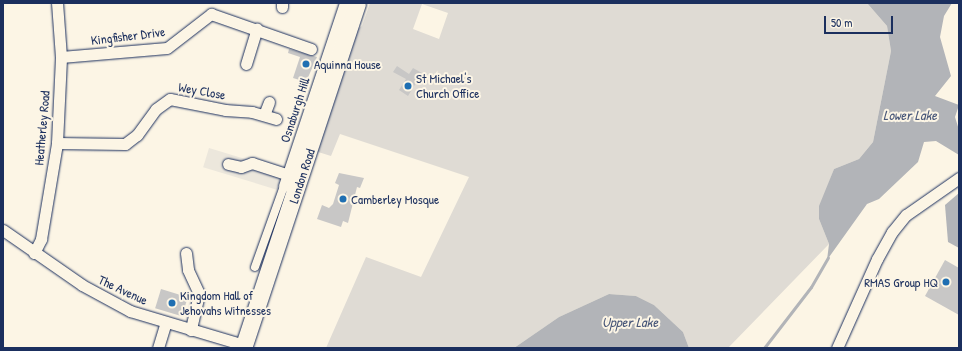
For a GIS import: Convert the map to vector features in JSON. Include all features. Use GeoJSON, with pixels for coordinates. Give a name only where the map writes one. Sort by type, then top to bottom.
{"type":"FeatureCollection","features":[{"type":"Feature","properties":{"kind":"main road","name":"London Road"},"geometry":{"type":"LineString","coordinates":[[244,347],[290,181],[357,3]]}},
{"type":"Feature","properties":{"kind":"street","name":"Heatherley Road"},"geometry":{"type":"LineString","coordinates":[[34,253],[41,239],[57,143],[61,57],[57,3]]}},
{"type":"Feature","properties":{"kind":"street","name":"Osnaburgh Hill"},"geometry":{"type":"LineString","coordinates":[[255,267],[290,181],[345,3]]}},
{"type":"Feature","properties":{"kind":"street","name":"Kingfisher Drive"},"geometry":{"type":"LineString","coordinates":[[61,57],[167,48],[211,14],[311,49]]}},
{"type":"Feature","properties":{"kind":"street"},"geometry":{"type":"LineString","coordinates":[[246,64],[257,29]]}},
{"type":"Feature","properties":{"kind":"street","name":"Wey Close"},"geometry":{"type":"LineString","coordinates":[[57,143],[125,144],[137,135],[156,109],[170,99],[264,115],[276,119]]}},
{"type":"Feature","properties":{"kind":"street"},"geometry":{"type":"LineString","coordinates":[[264,115],[269,102]]}},
{"type":"Feature","properties":{"kind":"street"},"geometry":{"type":"LineString","coordinates":[[228,164],[241,166],[252,163],[290,181]]}},
{"type":"Feature","properties":{"kind":"street"},"geometry":{"type":"LineString","coordinates":[[837,348],[877,258],[892,232],[906,215],[959,178]]}},
{"type":"Feature","properties":{"kind":"street","name":"The Avenue"},"geometry":{"type":"LineString","coordinates":[[3,230],[34,253],[106,300],[166,322],[244,347]]}},
{"type":"Feature","properties":{"kind":"street"},"geometry":{"type":"LineString","coordinates":[[186,253],[188,270],[199,294],[190,330]]}},
{"type":"Feature","properties":{"kind":"street"},"geometry":{"type":"LineString","coordinates":[[158,348],[166,322]]}},
{"type":"Feature","properties":{"kind":"shaded area"},"geometry":{"type":"Polygon","coordinates":[[[370,3],[867,3],[887,26],[891,51],[873,142],[859,159],[834,169],[828,185],[819,219],[829,244],[728,348],[689,348],[683,332],[654,305],[636,296],[609,294],[559,317],[514,348],[326,348],[366,257],[421,277],[469,177],[340,134],[331,156],[315,151],[355,31],[362,26],[370,3]],[[422,4],[413,29],[439,39],[448,13],[422,4]]]}},
{"type":"Feature","properties":{"kind":"shaded area"},"geometry":{"type":"Polygon","coordinates":[[[209,148],[283,171],[277,190],[203,167],[209,148]]]}},
{"type":"Feature","properties":{"kind":"water","name":"Lower Lake"},"geometry":{"type":"Polygon","coordinates":[[[867,3],[952,3],[944,16],[940,37],[951,76],[935,96],[959,105],[955,117],[959,130],[959,155],[936,141],[924,142],[918,162],[879,199],[867,204],[827,260],[829,244],[819,219],[819,206],[834,169],[859,159],[873,142],[891,51],[887,26],[867,3]]]}},
{"type":"Feature","properties":{"kind":"water"},"geometry":{"type":"Polygon","coordinates":[[[959,193],[959,248],[948,242],[945,205],[959,193]]]}},
{"type":"Feature","properties":{"kind":"water","name":"Upper Lake"},"geometry":{"type":"Polygon","coordinates":[[[609,294],[636,296],[654,305],[683,332],[689,348],[514,348],[559,317],[609,294]]]}},
{"type":"Feature","properties":{"kind":"building","name":"Aquinna House"},"geometry":{"type":"Polygon","coordinates":[[[289,49],[317,57],[306,82],[293,78],[300,57],[288,53],[289,49]]]}},
{"type":"Feature","properties":{"kind":"building","name":"St Michael's Church Office"},"geometry":{"type":"Polygon","coordinates":[[[397,66],[409,74],[413,68],[422,73],[408,96],[399,90],[406,79],[393,72],[397,66]]]}},
{"type":"Feature","properties":{"kind":"building","name":"Camberley Mosque"},"geometry":{"type":"Polygon","coordinates":[[[339,173],[364,178],[360,188],[357,187],[348,223],[343,221],[341,227],[317,219],[322,205],[329,208],[333,204],[339,185],[335,183],[339,173]]]}},
{"type":"Feature","properties":{"kind":"building","name":"RMAS Group HQ"},"geometry":{"type":"Polygon","coordinates":[[[945,260],[959,268],[959,315],[925,296],[945,260]]]}},
{"type":"Feature","properties":{"kind":"building","name":"Kingdom Hall of Jehovahs Witnesses"},"geometry":{"type":"Polygon","coordinates":[[[161,289],[188,297],[182,316],[155,308],[161,289]]]}},
{"type":"Feature","properties":{"kind":"waterway"},"geometry":{"type":"LineString","coordinates":[[764,348],[811,287],[828,258]]}},
{"type":"Feature","properties":{"kind":"place","name":"Aquinna House"},"geometry":{"type":"Point","coordinates":[306,64]}},
{"type":"Feature","properties":{"kind":"place","name":"St Michael's Church Office"},"geometry":{"type":"Point","coordinates":[408,86]}},
{"type":"Feature","properties":{"kind":"place","name":"Camberley Mosque"},"geometry":{"type":"Point","coordinates":[343,199]}},
{"type":"Feature","properties":{"kind":"place","name":"RMAS Group HQ"},"geometry":{"type":"Point","coordinates":[946,282]}},
{"type":"Feature","properties":{"kind":"place","name":"Kingdom Hall of Jehovahs Witnesses"},"geometry":{"type":"Point","coordinates":[172,303]}}]}
